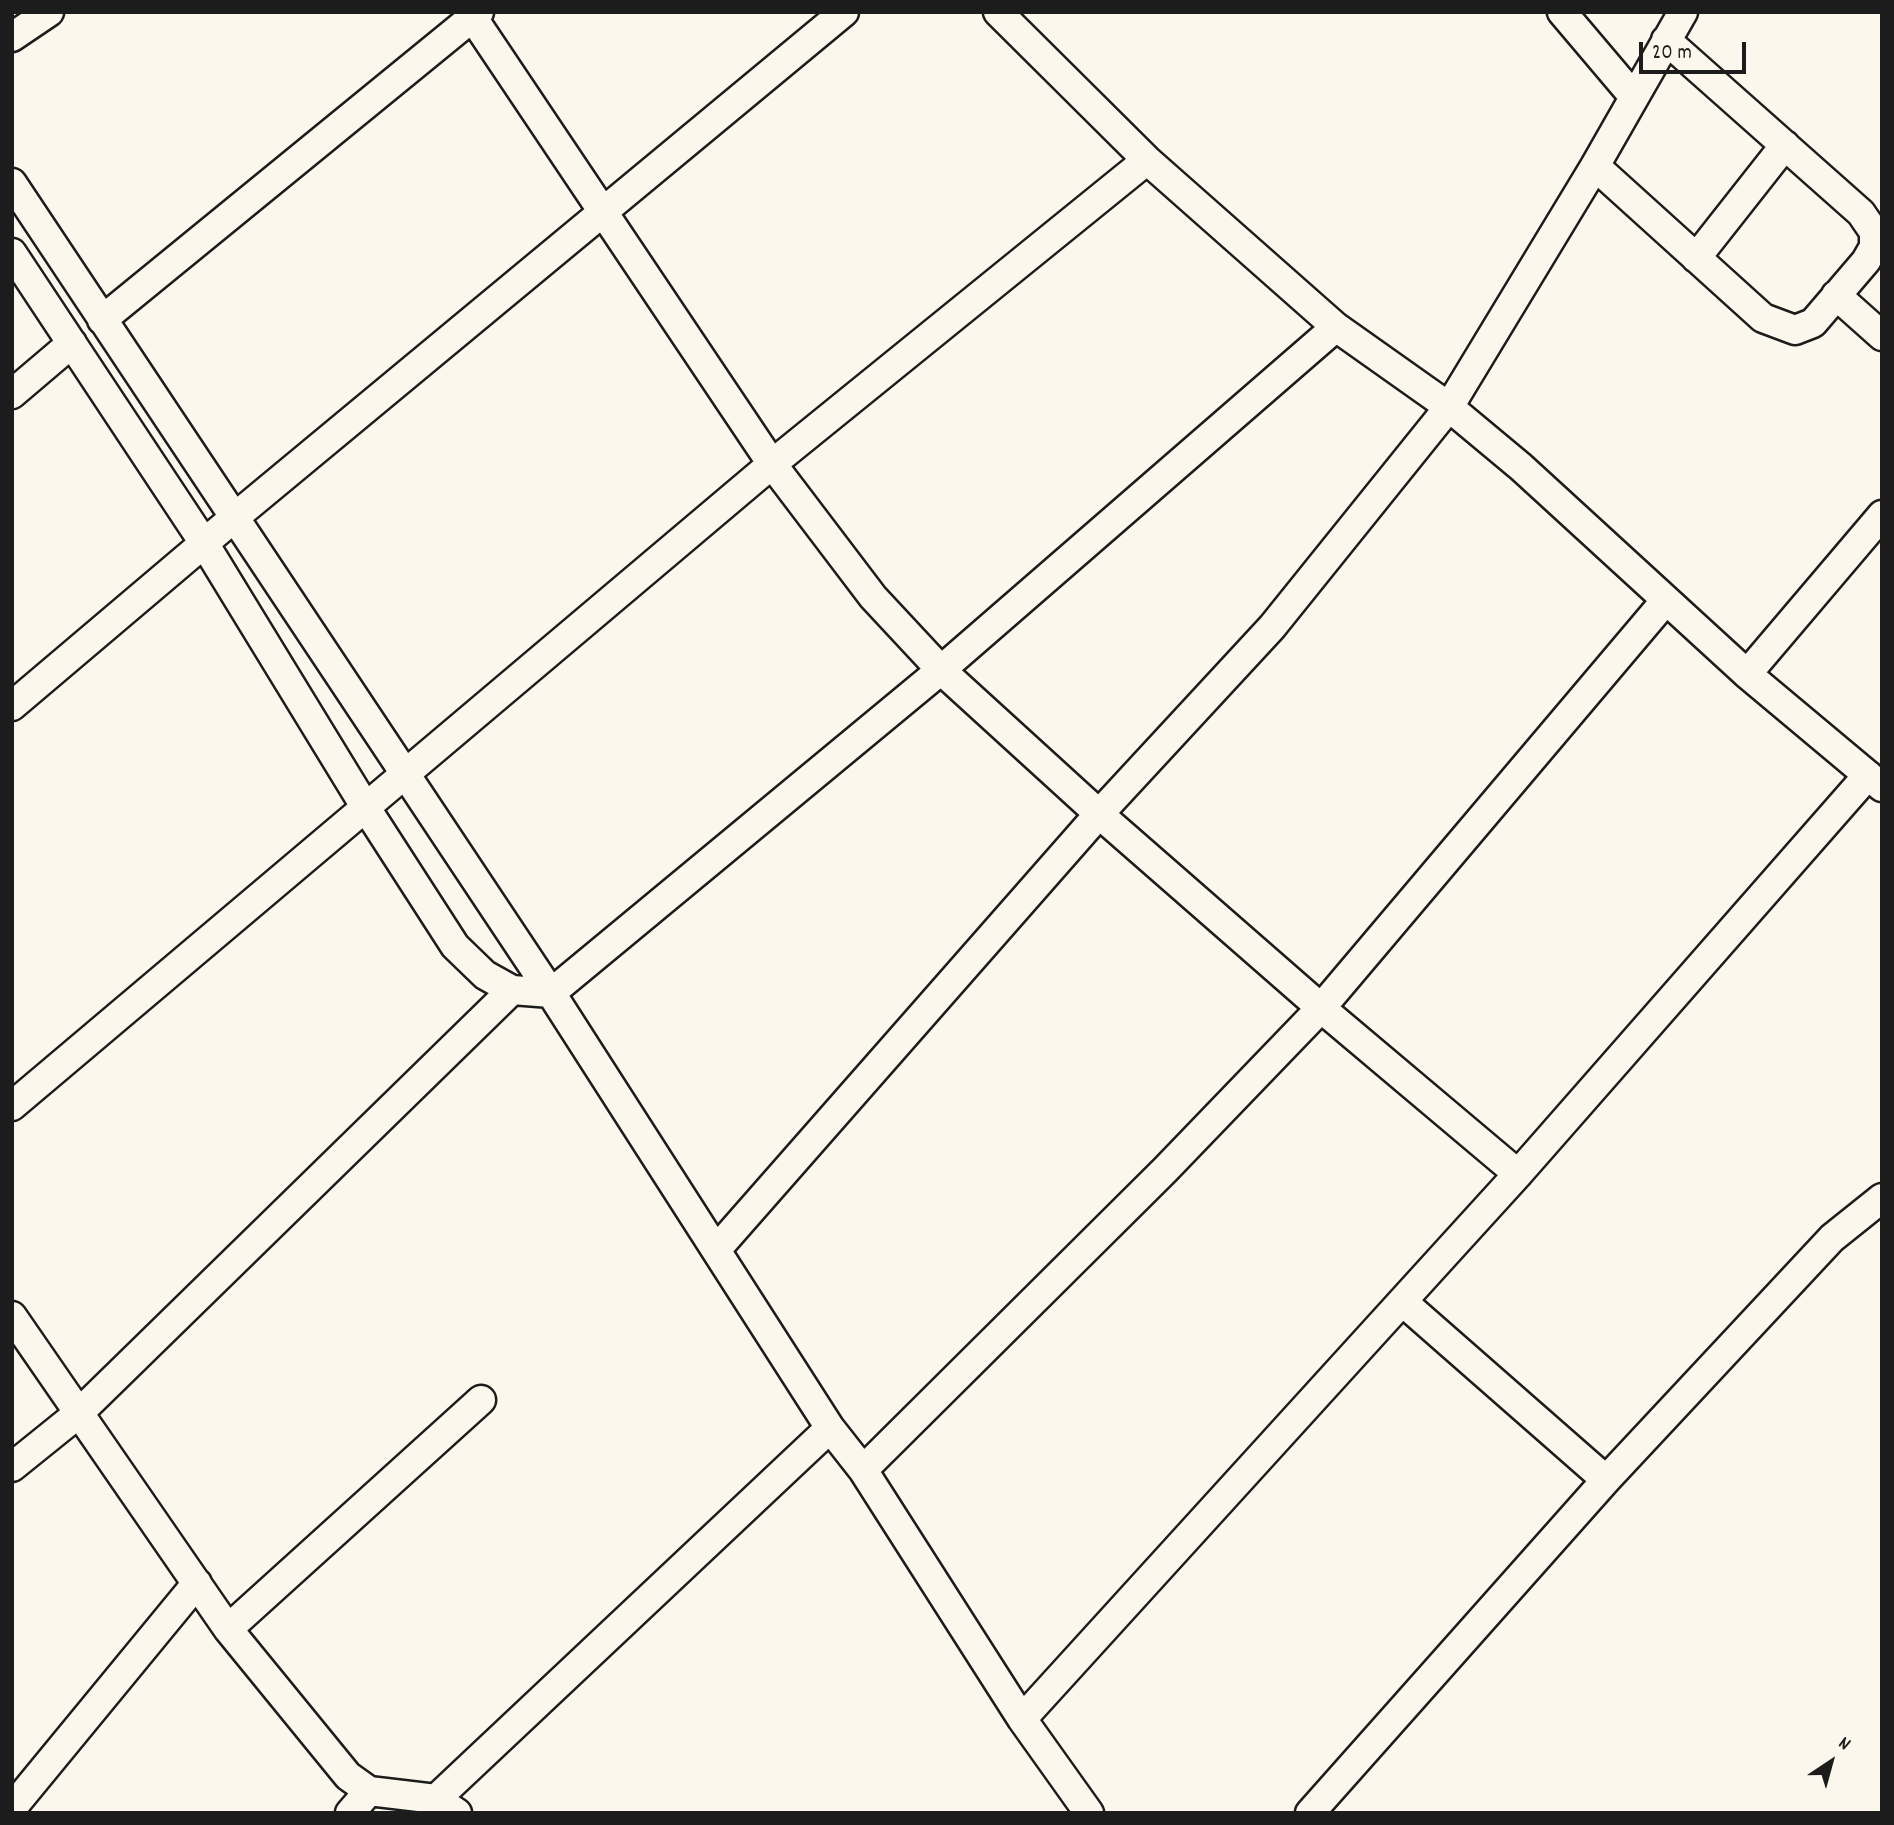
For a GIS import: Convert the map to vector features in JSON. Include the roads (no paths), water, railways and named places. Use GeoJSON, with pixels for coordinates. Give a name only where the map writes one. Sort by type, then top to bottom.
{"type":"FeatureCollection","features":[{"type":"Feature","properties":{"kind":"street"},"geometry":{"type":"LineString","coordinates":[[12,37],[48,12]]}},
{"type":"Feature","properties":{"kind":"street"},"geometry":{"type":"LineString","coordinates":[[12,706],[235,517],[844,12]]}},
{"type":"Feature","properties":{"kind":"street"},"geometry":{"type":"LineString","coordinates":[[998,12],[1147,160],[1336,327],[1450,407],[1521,467],[1747,674],[1875,781],[1022,1719]]}},
{"type":"Feature","properties":{"kind":"street"},"geometry":{"type":"LineString","coordinates":[[1562,12],[1634,97]]}},
{"type":"Feature","properties":{"kind":"street"},"geometry":{"type":"LineString","coordinates":[[716,1250],[1099,814],[1272,628],[1450,407],[1595,166],[1683,12]]}},
{"type":"Feature","properties":{"kind":"street"},"geometry":{"type":"LineString","coordinates":[[102,320],[473,14],[772,464],[873,597],[941,670],[1099,814],[1321,1008],[1518,1174]]}},
{"type":"Feature","properties":{"kind":"street"},"geometry":{"type":"LineString","coordinates":[[1595,166],[1763,318],[1795,330],[1813,323],[1866,261],[1874,247],[1874,232],[1861,213],[1666,40]]}},
{"type":"Feature","properties":{"kind":"street"},"geometry":{"type":"LineString","coordinates":[[1696,258],[1785,145]]}},
{"type":"Feature","properties":{"kind":"street"},"geometry":{"type":"LineString","coordinates":[[12,1106],[772,464],[1147,160]]}},
{"type":"Feature","properties":{"kind":"street"},"geometry":{"type":"LineString","coordinates":[[12,183],[551,993],[830,1428],[863,1470],[1022,1719],[1089,1813]]}},
{"type":"Feature","properties":{"kind":"street"},"geometry":{"type":"LineString","coordinates":[[12,253],[204,543],[366,808],[455,946],[485,975],[512,990],[551,993],[941,670],[1336,327]]}},
{"type":"Feature","properties":{"kind":"street"},"geometry":{"type":"LineString","coordinates":[[1836,295],[1882,336]]}},
{"type":"Feature","properties":{"kind":"street"},"geometry":{"type":"LineString","coordinates":[[12,394],[72,343]]}},
{"type":"Feature","properties":{"kind":"street"},"geometry":{"type":"LineString","coordinates":[[1747,674],[1882,515]]}},
{"type":"Feature","properties":{"kind":"street"},"geometry":{"type":"LineString","coordinates":[[863,1470],[1165,1170],[1321,1008],[1667,600]]}},
{"type":"Feature","properties":{"kind":"street"},"geometry":{"type":"LineString","coordinates":[[12,1467],[79,1413],[512,990]]}},
{"type":"Feature","properties":{"kind":"street"},"geometry":{"type":"LineString","coordinates":[[1310,1813],[1606,1480],[1832,1238],[1882,1198]]}},
{"type":"Feature","properties":{"kind":"street"},"geometry":{"type":"LineString","coordinates":[[1403,1302],[1606,1480]]}},
{"type":"Feature","properties":{"kind":"street"},"geometry":{"type":"LineString","coordinates":[[12,1316],[229,1629],[348,1776],[369,1791],[447,1806],[830,1428]]}},
{"type":"Feature","properties":{"kind":"street"},"geometry":{"type":"LineString","coordinates":[[229,1629],[481,1400]]}},
{"type":"Feature","properties":{"kind":"street"},"geometry":{"type":"LineString","coordinates":[[12,1808],[197,1583]]}},
{"type":"Feature","properties":{"kind":"street"},"geometry":{"type":"LineString","coordinates":[[351,1813],[369,1791]]}}]}
